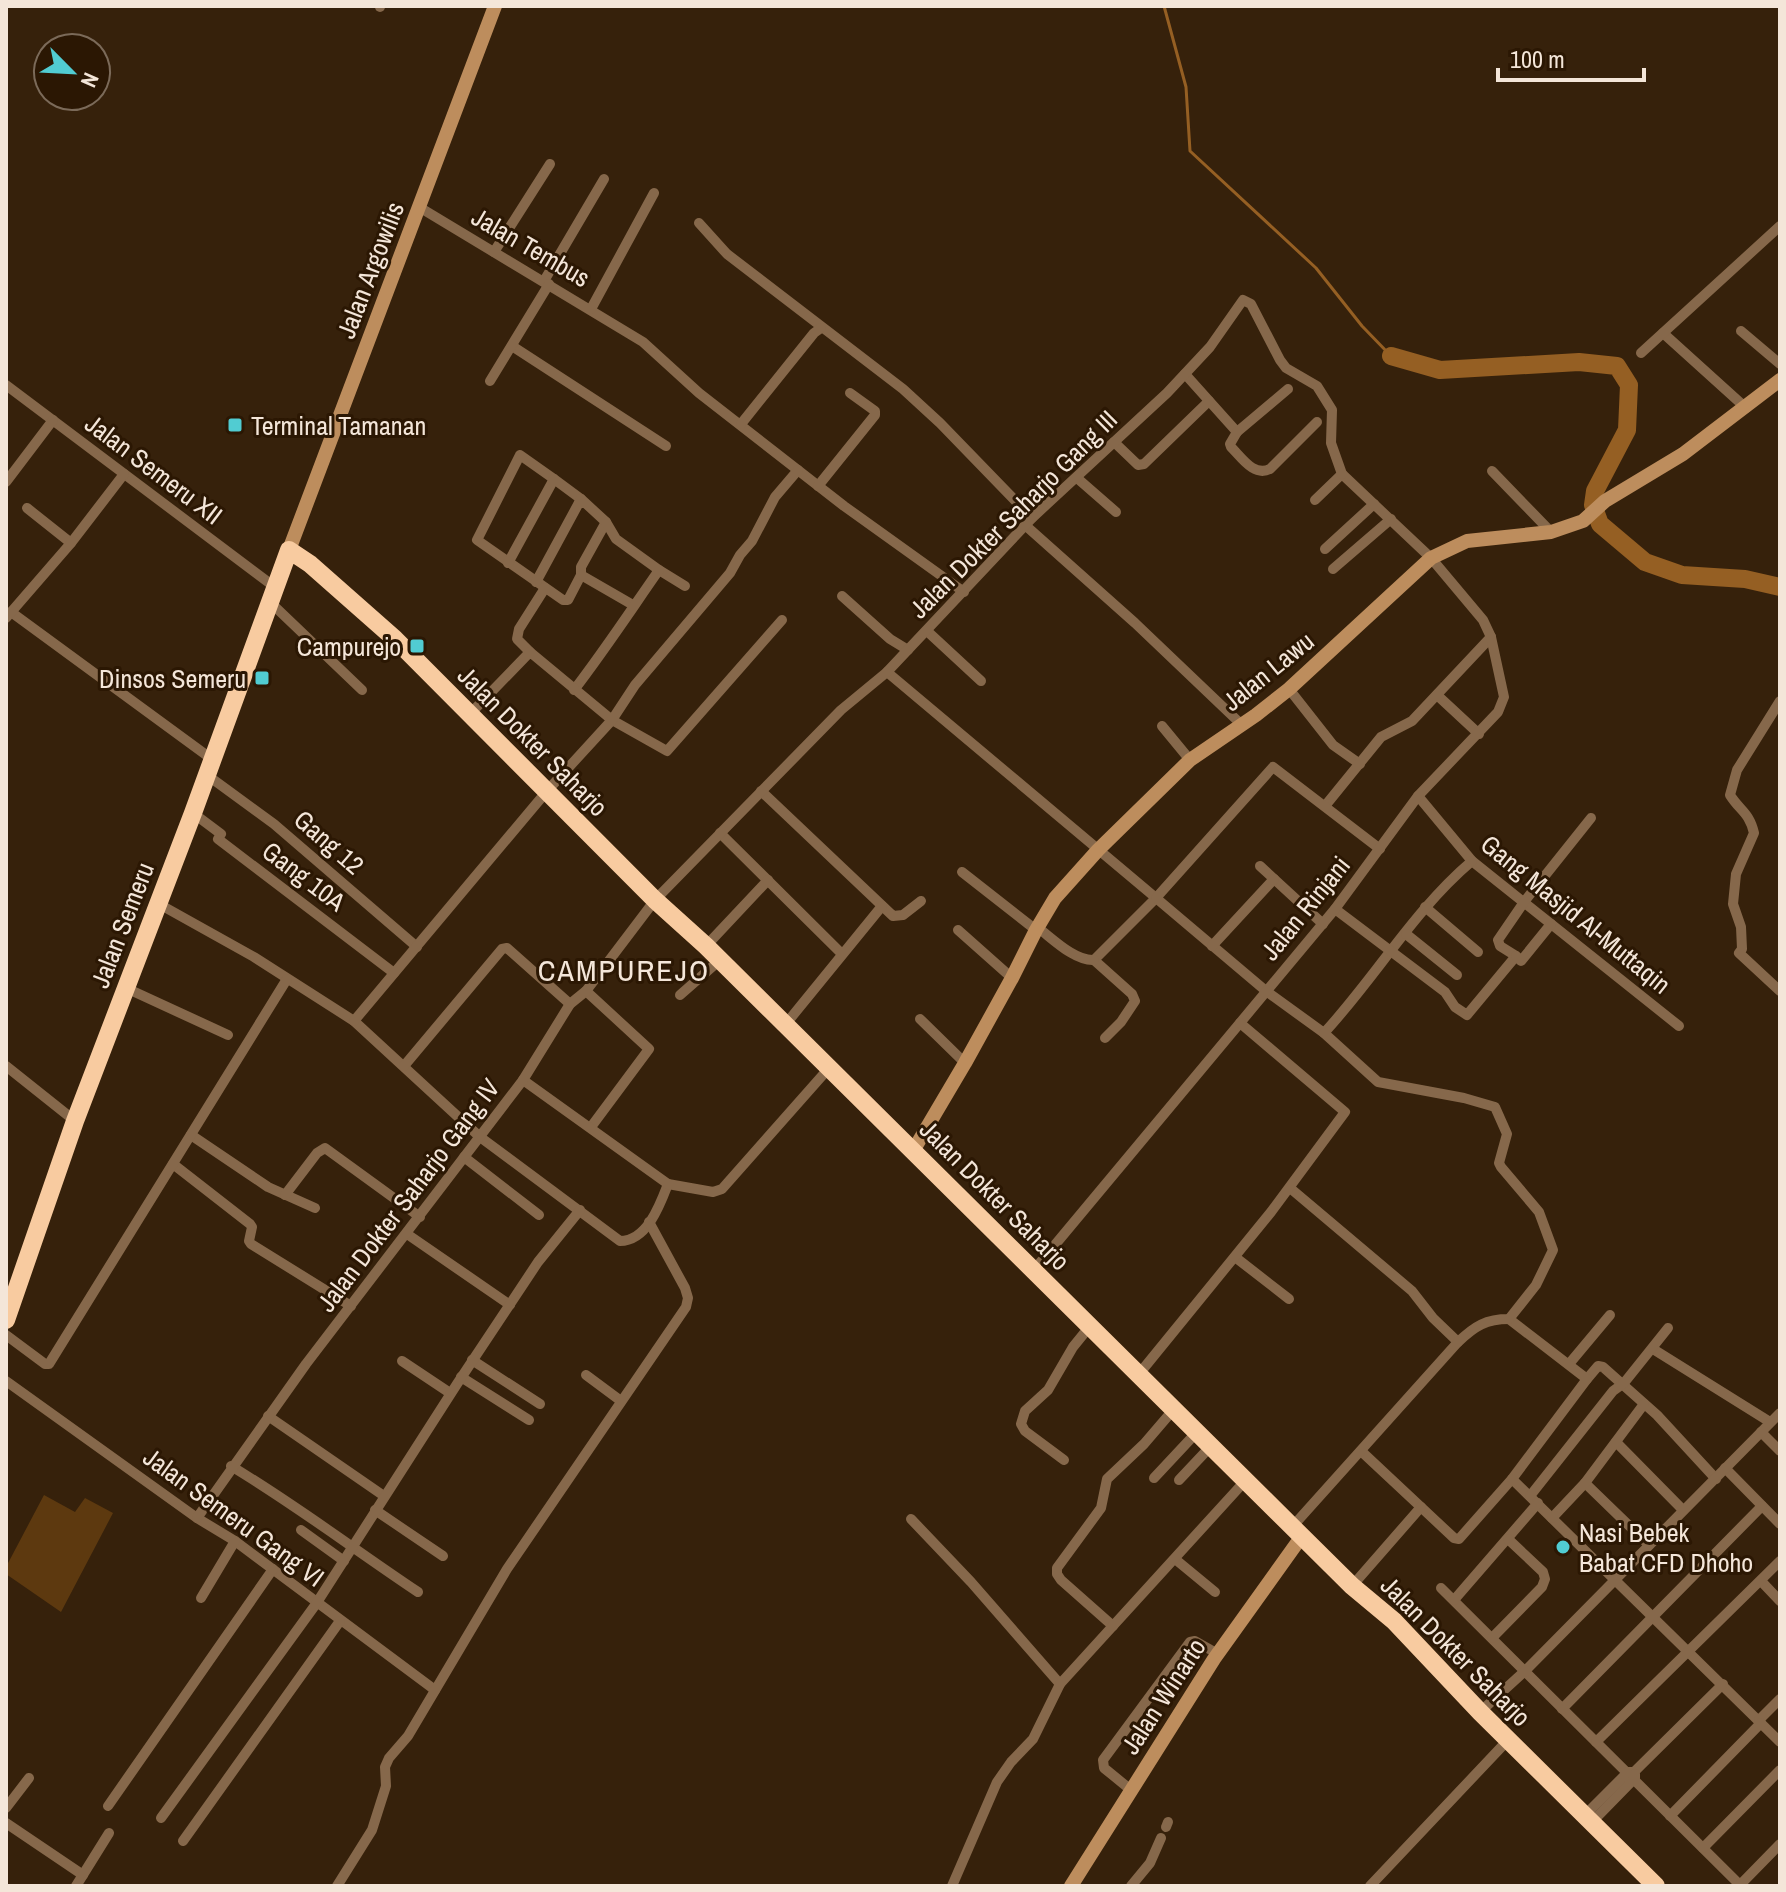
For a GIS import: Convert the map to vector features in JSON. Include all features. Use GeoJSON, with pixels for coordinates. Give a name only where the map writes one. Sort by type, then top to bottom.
{"type":"FeatureCollection","features":[{"type":"Feature","properties":{"kind":"highway","name":"Jalan Semeru"},"geometry":{"type":"LineString","coordinates":[[6,1320],[75,1121],[159,904],[289,550]]}},
{"type":"Feature","properties":{"kind":"highway","name":"Jalan Dokter Saharjo"},"geometry":{"type":"LineString","coordinates":[[289,550],[310,564],[395,639],[655,900],[706,946],[1245,1481],[1352,1586],[1394,1621],[1480,1712],[1656,1886]]}},
{"type":"Feature","properties":{"kind":"street","name":"Jalan Argowilis"},"geometry":{"type":"LineString","coordinates":[[289,550],[495,6]]}},
{"type":"Feature","properties":{"kind":"street"},"geometry":{"type":"LineString","coordinates":[[494,252],[550,164]]}},
{"type":"Feature","properties":{"kind":"street"},"geometry":{"type":"LineString","coordinates":[[490,381],[604,179]]}},
{"type":"Feature","properties":{"kind":"street"},"geometry":{"type":"LineString","coordinates":[[591,309],[654,193]]}},
{"type":"Feature","properties":{"kind":"street","name":"Jalan Tembus"},"geometry":{"type":"LineString","coordinates":[[419,207],[643,342],[699,393],[818,486],[964,592]]}},
{"type":"Feature","properties":{"kind":"street"},"geometry":{"type":"LineString","coordinates":[[699,223],[727,254],[903,389],[940,423],[1029,522],[1242,725]]}},
{"type":"Feature","properties":{"kind":"street"},"geometry":{"type":"LineString","coordinates":[[1641,353],[1780,226]]}},
{"type":"Feature","properties":{"kind":"street","name":"Jalan Dokter Saharjo Gang III"},"geometry":{"type":"LineString","coordinates":[[655,900],[841,710],[887,672],[1029,522],[1185,374],[1210,347],[1243,300],[1248,301],[1286,368],[1313,382],[1332,410],[1331,443],[1342,474]]}},
{"type":"Feature","properties":{"kind":"street"},"geometry":{"type":"LineString","coordinates":[[741,424],[821,328]]}},
{"type":"Feature","properties":{"kind":"street"},"geometry":{"type":"LineString","coordinates":[[1741,331],[1780,364]]}},
{"type":"Feature","properties":{"kind":"street"},"geometry":{"type":"LineString","coordinates":[[1663,333],[1746,408]]}},
{"type":"Feature","properties":{"kind":"street"},"geometry":{"type":"LineString","coordinates":[[512,346],[666,446]]}},
{"type":"Feature","properties":{"kind":"street"},"geometry":{"type":"LineString","coordinates":[[1185,374],[1237,432]]}},
{"type":"Feature","properties":{"kind":"street","name":"Jalan Lawu"},"geometry":{"type":"LineString","coordinates":[[913,1151],[965,1063],[1037,928],[1069,881],[1190,760],[1289,689],[1431,558],[1467,541],[1551,532],[1583,521],[1605,501],[1683,454],[1780,380]]}},
{"type":"Feature","properties":{"kind":"street","name":"Jalan Semeru XII"},"geometry":{"type":"LineString","coordinates":[[6,385],[124,474],[273,595],[362,690]]}},
{"type":"Feature","properties":{"kind":"street"},"geometry":{"type":"LineString","coordinates":[[1288,389],[1237,432],[1231,447],[1262,473],[1270,469],[1317,422]]}},
{"type":"Feature","properties":{"kind":"street"},"geometry":{"type":"LineString","coordinates":[[818,486],[875,415],[873,410],[850,393]]}},
{"type":"Feature","properties":{"kind":"street"},"geometry":{"type":"LineString","coordinates":[[1114,442],[1138,465],[1144,464],[1209,401]]}},
{"type":"Feature","properties":{"kind":"street"},"geometry":{"type":"LineString","coordinates":[[6,482],[53,420]]}},
{"type":"Feature","properties":{"kind":"street"},"geometry":{"type":"LineString","coordinates":[[606,522],[581,567],[581,575],[568,600],[563,600],[477,540],[520,455],[581,499],[606,522],[620,542],[685,586]]}},
{"type":"Feature","properties":{"kind":"street"},"geometry":{"type":"LineString","coordinates":[[354,1021],[547,791],[612,720],[635,685],[730,573],[752,541],[775,497],[798,470]]}},
{"type":"Feature","properties":{"kind":"street"},"geometry":{"type":"LineString","coordinates":[[1492,471],[1551,532]]}},
{"type":"Feature","properties":{"kind":"street"},"geometry":{"type":"LineString","coordinates":[[8,615],[71,543],[124,474]]}},
{"type":"Feature","properties":{"kind":"street"},"geometry":{"type":"LineString","coordinates":[[1315,500],[1342,474]]}},
{"type":"Feature","properties":{"kind":"street","name":"Jalan Rinjani"},"geometry":{"type":"LineString","coordinates":[[1034,1270],[1323,924],[1418,796],[1498,712],[1504,697],[1491,637],[1483,620],[1431,558],[1342,474]]}},
{"type":"Feature","properties":{"kind":"street"},"geometry":{"type":"LineString","coordinates":[[1077,478],[1116,512]]}},
{"type":"Feature","properties":{"kind":"street"},"geometry":{"type":"LineString","coordinates":[[508,563],[554,479]]}},
{"type":"Feature","properties":{"kind":"street"},"geometry":{"type":"LineString","coordinates":[[581,499],[517,639],[612,720],[664,751],[670,750],[782,620]]}},
{"type":"Feature","properties":{"kind":"street"},"geometry":{"type":"LineString","coordinates":[[1325,549],[1374,504]]}},
{"type":"Feature","properties":{"kind":"street"},"geometry":{"type":"LineString","coordinates":[[27,508],[71,543]]}},
{"type":"Feature","properties":{"kind":"street"},"geometry":{"type":"LineString","coordinates":[[1333,569],[1391,519]]}},
{"type":"Feature","properties":{"kind":"street"},"geometry":{"type":"LineString","coordinates":[[574,690],[609,645],[659,570]]}},
{"type":"Feature","properties":{"kind":"street"},"geometry":{"type":"LineString","coordinates":[[581,575],[633,605]]}},
{"type":"Feature","properties":{"kind":"street"},"geometry":{"type":"LineString","coordinates":[[842,596],[890,639],[908,650]]}},
{"type":"Feature","properties":{"kind":"street","name":"Gang 12"},"geometry":{"type":"LineString","coordinates":[[8,615],[210,767],[417,947]]}},
{"type":"Feature","properties":{"kind":"street"},"geometry":{"type":"LineString","coordinates":[[927,631],[981,681]]}},
{"type":"Feature","properties":{"kind":"street"},"geometry":{"type":"LineString","coordinates":[[1325,806],[1381,737],[1412,721],[1491,637]]}},
{"type":"Feature","properties":{"kind":"street"},"geometry":{"type":"LineString","coordinates":[[470,714],[530,652]]}},
{"type":"Feature","properties":{"kind":"street"},"geometry":{"type":"LineString","coordinates":[[887,672],[1266,991],[1324,1033],[1378,1082],[1495,1107],[1507,1134],[1499,1163],[1539,1212],[1553,1250],[1536,1285],[1509,1319]]}},
{"type":"Feature","properties":{"kind":"street"},"geometry":{"type":"LineString","coordinates":[[1289,689],[1333,745],[1360,764]]}},
{"type":"Feature","properties":{"kind":"street"},"geometry":{"type":"LineString","coordinates":[[1437,695],[1479,734]]}},
{"type":"Feature","properties":{"kind":"street"},"geometry":{"type":"LineString","coordinates":[[1780,701],[1737,770],[1730,795],[1736,804],[1747,811],[1754,833],[1736,874],[1733,904],[1741,927],[1742,949],[1739,953],[1780,991]]}},
{"type":"Feature","properties":{"kind":"street"},"geometry":{"type":"LineString","coordinates":[[1162,726],[1190,760]]}},
{"type":"Feature","properties":{"kind":"street"},"geometry":{"type":"LineString","coordinates":[[962,872],[1037,928],[1088,961],[1094,960],[1156,898],[1270,768],[1276,768],[1380,849]]}},
{"type":"Feature","properties":{"kind":"street"},"geometry":{"type":"LineString","coordinates":[[761,791],[893,916],[899,917],[921,901]]}},
{"type":"Feature","properties":{"kind":"street","name":"Gang Masjid Al-Muttaqin"},"geometry":{"type":"LineString","coordinates":[[1418,796],[1472,861],[1679,1026]]}},
{"type":"Feature","properties":{"kind":"street","name":"Gang 10A"},"geometry":{"type":"LineString","coordinates":[[193,813],[221,834],[218,839],[394,973]]}},
{"type":"Feature","properties":{"kind":"street"},"geometry":{"type":"LineString","coordinates":[[1551,924],[1521,961],[1500,946],[1498,940],[1524,902],[1591,818]]}},
{"type":"Feature","properties":{"kind":"street"},"geometry":{"type":"LineString","coordinates":[[720,833],[842,954]]}},
{"type":"Feature","properties":{"kind":"street"},"geometry":{"type":"LineString","coordinates":[[1324,1033],[1425,907],[1446,883],[1472,861]]}},
{"type":"Feature","properties":{"kind":"street"},"geometry":{"type":"LineString","coordinates":[[1260,866],[1323,924]]}},
{"type":"Feature","properties":{"kind":"street"},"geometry":{"type":"LineString","coordinates":[[1212,946],[1274,879]]}},
{"type":"Feature","properties":{"kind":"street"},"geometry":{"type":"LineString","coordinates":[[706,946],[768,880]]}},
{"type":"Feature","properties":{"kind":"street","name":"Jalan Dokter Saharjo Gang IV"},"geometry":{"type":"LineString","coordinates":[[197,1518],[268,1416],[523,1080],[570,1004],[586,991],[655,900]]}},
{"type":"Feature","properties":{"kind":"street"},"geometry":{"type":"LineString","coordinates":[[159,904],[254,957],[354,1021],[480,1137],[620,1241],[629,1240],[643,1231],[659,1208],[668,1184]]}},
{"type":"Feature","properties":{"kind":"street"},"geometry":{"type":"LineString","coordinates":[[785,1025],[882,906]]}},
{"type":"Feature","properties":{"kind":"street"},"geometry":{"type":"LineString","coordinates":[[1425,907],[1478,952]]}},
{"type":"Feature","properties":{"kind":"street"},"geometry":{"type":"LineString","coordinates":[[1335,909],[1445,992],[1455,1007],[1467,1015],[1516,956]]}},
{"type":"Feature","properties":{"kind":"street"},"geometry":{"type":"LineString","coordinates":[[958,930],[1012,978]]}},
{"type":"Feature","properties":{"kind":"street"},"geometry":{"type":"LineString","coordinates":[[1406,934],[1457,975]]}},
{"type":"Feature","properties":{"kind":"street"},"geometry":{"type":"LineString","coordinates":[[404,1066],[502,949],[507,948],[570,1004]]}},
{"type":"Feature","properties":{"kind":"street"},"geometry":{"type":"LineString","coordinates":[[680,995],[720,960]]}},
{"type":"Feature","properties":{"kind":"street"},"geometry":{"type":"LineString","coordinates":[[1094,960],[1132,994],[1135,1001],[1105,1038]]}},
{"type":"Feature","properties":{"kind":"street"},"geometry":{"type":"LineString","coordinates":[[6,1335],[49,1364],[287,979]]}},
{"type":"Feature","properties":{"kind":"street"},"geometry":{"type":"LineString","coordinates":[[126,988],[228,1035]]}},
{"type":"Feature","properties":{"kind":"street"},"geometry":{"type":"LineString","coordinates":[[586,991],[649,1049],[591,1127]]}},
{"type":"Feature","properties":{"kind":"street"},"geometry":{"type":"LineString","coordinates":[[920,1019],[965,1063]]}},
{"type":"Feature","properties":{"kind":"street"},"geometry":{"type":"LineString","coordinates":[[1139,1374],[1290,1188],[1345,1112],[1240,1023]]}},
{"type":"Feature","properties":{"kind":"street"},"geometry":{"type":"LineString","coordinates":[[6,1066],[75,1121]]}},
{"type":"Feature","properties":{"kind":"street"},"geometry":{"type":"LineString","coordinates":[[523,1080],[668,1184],[718,1192],[829,1068]]}},
{"type":"Feature","properties":{"kind":"street"},"geometry":{"type":"LineString","coordinates":[[191,1135],[268,1187],[315,1208]]}},
{"type":"Feature","properties":{"kind":"street"},"geometry":{"type":"LineString","coordinates":[[285,1195],[317,1153],[325,1148],[420,1217]]}},
{"type":"Feature","properties":{"kind":"street"},"geometry":{"type":"LineString","coordinates":[[464,1157],[539,1215]]}},
{"type":"Feature","properties":{"kind":"street"},"geometry":{"type":"LineString","coordinates":[[173,1164],[250,1224],[251,1244],[351,1306]]}},
{"type":"Feature","properties":{"kind":"street"},"geometry":{"type":"LineString","coordinates":[[1290,1188],[1412,1291],[1433,1318],[1458,1342]]}},
{"type":"Feature","properties":{"kind":"street"},"geometry":{"type":"LineString","coordinates":[[161,1818],[316,1604],[472,1360],[548,1247],[580,1210]]}},
{"type":"Feature","properties":{"kind":"street"},"geometry":{"type":"LineString","coordinates":[[337,1886],[372,1830],[384,1794],[385,1767],[389,1758],[408,1736],[507,1569],[686,1307],[688,1298],[649,1222]]}},
{"type":"Feature","properties":{"kind":"street"},"geometry":{"type":"LineString","coordinates":[[407,1234],[510,1305]]}},
{"type":"Feature","properties":{"kind":"street"},"geometry":{"type":"LineString","coordinates":[[1235,1257],[1289,1299]]}},
{"type":"Feature","properties":{"kind":"street"},"geometry":{"type":"LineString","coordinates":[[1569,1364],[1610,1315]]}},
{"type":"Feature","properties":{"kind":"street"},"geometry":{"type":"LineString","coordinates":[[1297,1531],[1361,1451],[1474,1326],[1490,1319],[1509,1319],[1587,1379]]}},
{"type":"Feature","properties":{"kind":"street"},"geometry":{"type":"LineString","coordinates":[[1064,1460],[1025,1431],[1021,1424],[1022,1417],[1048,1390],[1073,1347],[1090,1326]]}},
{"type":"Feature","properties":{"kind":"street"},"geometry":{"type":"LineString","coordinates":[[1454,1600],[1508,1539],[1613,1391],[1624,1383],[1668,1328]]}},
{"type":"Feature","properties":{"kind":"street"},"geometry":{"type":"LineString","coordinates":[[1653,1349],[1770,1422]]}},
{"type":"Feature","properties":{"kind":"street"},"geometry":{"type":"LineString","coordinates":[[472,1360],[540,1404]]}},
{"type":"Feature","properties":{"kind":"street"},"geometry":{"type":"LineString","coordinates":[[402,1361],[450,1393]]}},
{"type":"Feature","properties":{"kind":"street"},"geometry":{"type":"LineString","coordinates":[[1361,1451],[1454,1538],[1459,1539],[1512,1479],[1587,1379],[1601,1365],[1624,1383],[1716,1479]]}},
{"type":"Feature","properties":{"kind":"street"},"geometry":{"type":"LineString","coordinates":[[586,1375],[621,1401]]}},
{"type":"Feature","properties":{"kind":"street"},"geometry":{"type":"LineString","coordinates":[[461,1377],[529,1420]]}},
{"type":"Feature","properties":{"kind":"street","name":"Jalan Semeru Gang VI"},"geometry":{"type":"LineString","coordinates":[[6,1381],[197,1518],[235,1541],[435,1690]]}},
{"type":"Feature","properties":{"kind":"street"},"geometry":{"type":"LineString","coordinates":[[1552,1518],[1585,1483],[1644,1404]]}},
{"type":"Feature","properties":{"kind":"street"},"geometry":{"type":"LineString","coordinates":[[1113,1626],[1061,1580],[1057,1568],[1101,1508],[1107,1479],[1144,1444],[1174,1409]]}},
{"type":"Feature","properties":{"kind":"street"},"geometry":{"type":"LineString","coordinates":[[1480,1712],[1525,1671],[1780,1413]]}},
{"type":"Feature","properties":{"kind":"street"},"geometry":{"type":"LineString","coordinates":[[268,1416],[384,1496]]}},
{"type":"Feature","properties":{"kind":"street"},"geometry":{"type":"LineString","coordinates":[[1154,1478],[1197,1432]]}},
{"type":"Feature","properties":{"kind":"street"},"geometry":{"type":"LineString","coordinates":[[1761,1432],[1780,1451]]}},
{"type":"Feature","properties":{"kind":"street"},"geometry":{"type":"LineString","coordinates":[[1616,1442],[1683,1510]]}},
{"type":"Feature","properties":{"kind":"street"},"geometry":{"type":"LineString","coordinates":[[1179,1480],[1211,1446]]}},
{"type":"Feature","properties":{"kind":"street"},"geometry":{"type":"LineString","coordinates":[[231,1466],[286,1499],[418,1592]]}},
{"type":"Feature","properties":{"kind":"street"},"geometry":{"type":"LineString","coordinates":[[1725,1468],[1780,1524]]}},
{"type":"Feature","properties":{"kind":"street"},"geometry":{"type":"LineString","coordinates":[[1512,1479],[1780,1742]]}},
{"type":"Feature","properties":{"kind":"street"},"geometry":{"type":"LineString","coordinates":[[952,1886],[997,1782],[1033,1739],[1060,1684],[1245,1481]]}},
{"type":"Feature","properties":{"kind":"street"},"geometry":{"type":"LineString","coordinates":[[1585,1483],[1649,1545]]}},
{"type":"Feature","properties":{"kind":"street"},"geometry":{"type":"LineString","coordinates":[[1562,1709],[1762,1506]]}},
{"type":"Feature","properties":{"kind":"street"},"geometry":{"type":"LineString","coordinates":[[1352,1586],[1421,1507]]}},
{"type":"Feature","properties":{"kind":"street"},"geometry":{"type":"LineString","coordinates":[[375,1510],[443,1556]]}},
{"type":"Feature","properties":{"kind":"street"},"geometry":{"type":"LineString","coordinates":[[911,1519],[1060,1684]]}},
{"type":"Feature","properties":{"kind":"street"},"geometry":{"type":"LineString","coordinates":[[301,1530],[344,1561]]}},
{"type":"Feature","properties":{"kind":"street","name":"Jalan Winarto"},"geometry":{"type":"LineString","coordinates":[[1071,1886],[1297,1531]]}},
{"type":"Feature","properties":{"kind":"street"},"geometry":{"type":"LineString","coordinates":[[1492,1638],[1542,1587],[1545,1579],[1543,1572],[1508,1539]]}},
{"type":"Feature","properties":{"kind":"street"},"geometry":{"type":"LineString","coordinates":[[201,1598],[235,1541]]}},
{"type":"Feature","properties":{"kind":"street"},"geometry":{"type":"LineString","coordinates":[[1175,1559],[1215,1592]]}},
{"type":"Feature","properties":{"kind":"street"},"geometry":{"type":"LineString","coordinates":[[1596,1742],[1780,1561]]}},
{"type":"Feature","properties":{"kind":"street"},"geometry":{"type":"LineString","coordinates":[[108,1806],[273,1569]]}},
{"type":"Feature","properties":{"kind":"street"},"geometry":{"type":"LineString","coordinates":[[1761,1581],[1780,1601]]}},
{"type":"Feature","properties":{"kind":"street"},"geometry":{"type":"LineString","coordinates":[[1441,1588],[1596,1742],[1633,1774],[1740,1886],[1780,1844]]}},
{"type":"Feature","properties":{"kind":"street"},"geometry":{"type":"LineString","coordinates":[[183,1841],[340,1621]]}},
{"type":"Feature","properties":{"kind":"street"},"geometry":{"type":"LineString","coordinates":[[1131,1790],[1104,1768],[1101,1764],[1103,1760],[1190,1642],[1195,1641],[1218,1654]]}},
{"type":"Feature","properties":{"kind":"street"},"geometry":{"type":"LineString","coordinates":[[1590,1818],[1723,1684]]}},
{"type":"Feature","properties":{"kind":"street"},"geometry":{"type":"LineString","coordinates":[[1670,1816],[1780,1699]]}},
{"type":"Feature","properties":{"kind":"street"},"geometry":{"type":"LineString","coordinates":[[1370,1886],[1508,1740]]}},
{"type":"Feature","properties":{"kind":"street"},"geometry":{"type":"LineString","coordinates":[[1703,1848],[1780,1770]]}},
{"type":"Feature","properties":{"kind":"street"},"geometry":{"type":"LineString","coordinates":[[6,1808],[29,1778]]}},
{"type":"Feature","properties":{"kind":"street"},"geometry":{"type":"LineString","coordinates":[[6,1823],[83,1875]]}},
{"type":"Feature","properties":{"kind":"street"},"geometry":{"type":"LineString","coordinates":[[1131,1886],[1150,1863],[1165,1829]]}},
{"type":"Feature","properties":{"kind":"street"},"geometry":{"type":"LineString","coordinates":[[76,1886],[109,1833]]}},
{"type":"Feature","properties":{"kind":"shaded area"},"geometry":{"type":"Polygon","coordinates":[[[44,1495],[75,1512],[85,1498],[113,1513],[61,1612],[6,1574],[6,1567],[44,1495]]]}},
{"type":"Feature","properties":{"kind":"waterway"},"geometry":{"type":"LineString","coordinates":[[1164,6],[1186,87],[1190,151],[1316,268],[1362,326],[1391,356]]}},
{"type":"Feature","properties":{"kind":"waterway"},"geometry":{"type":"LineString","coordinates":[[1391,356],[1440,370],[1579,362],[1617,366],[1629,385],[1627,430],[1595,491],[1593,505],[1600,524],[1645,562],[1682,575],[1745,579],[1780,587]]}},
{"type":"Feature","properties":{"kind":"place","name":"Terminal Tamanan"},"geometry":{"type":"Point","coordinates":[235,425]}},
{"type":"Feature","properties":{"kind":"place","name":"Campurejo"},"geometry":{"type":"Point","coordinates":[417,646]}},
{"type":"Feature","properties":{"kind":"place","name":"Dinsos Semeru"},"geometry":{"type":"Point","coordinates":[262,678]}},
{"type":"Feature","properties":{"kind":"place","name":"Nasi Bebek Babat CFD Dhoho"},"geometry":{"type":"Point","coordinates":[1563,1547]}},
{"type":"Feature","properties":{"kind":"district","name":"CAMPUREJO"},"geometry":{"type":"Point","coordinates":[624,970]}}]}
